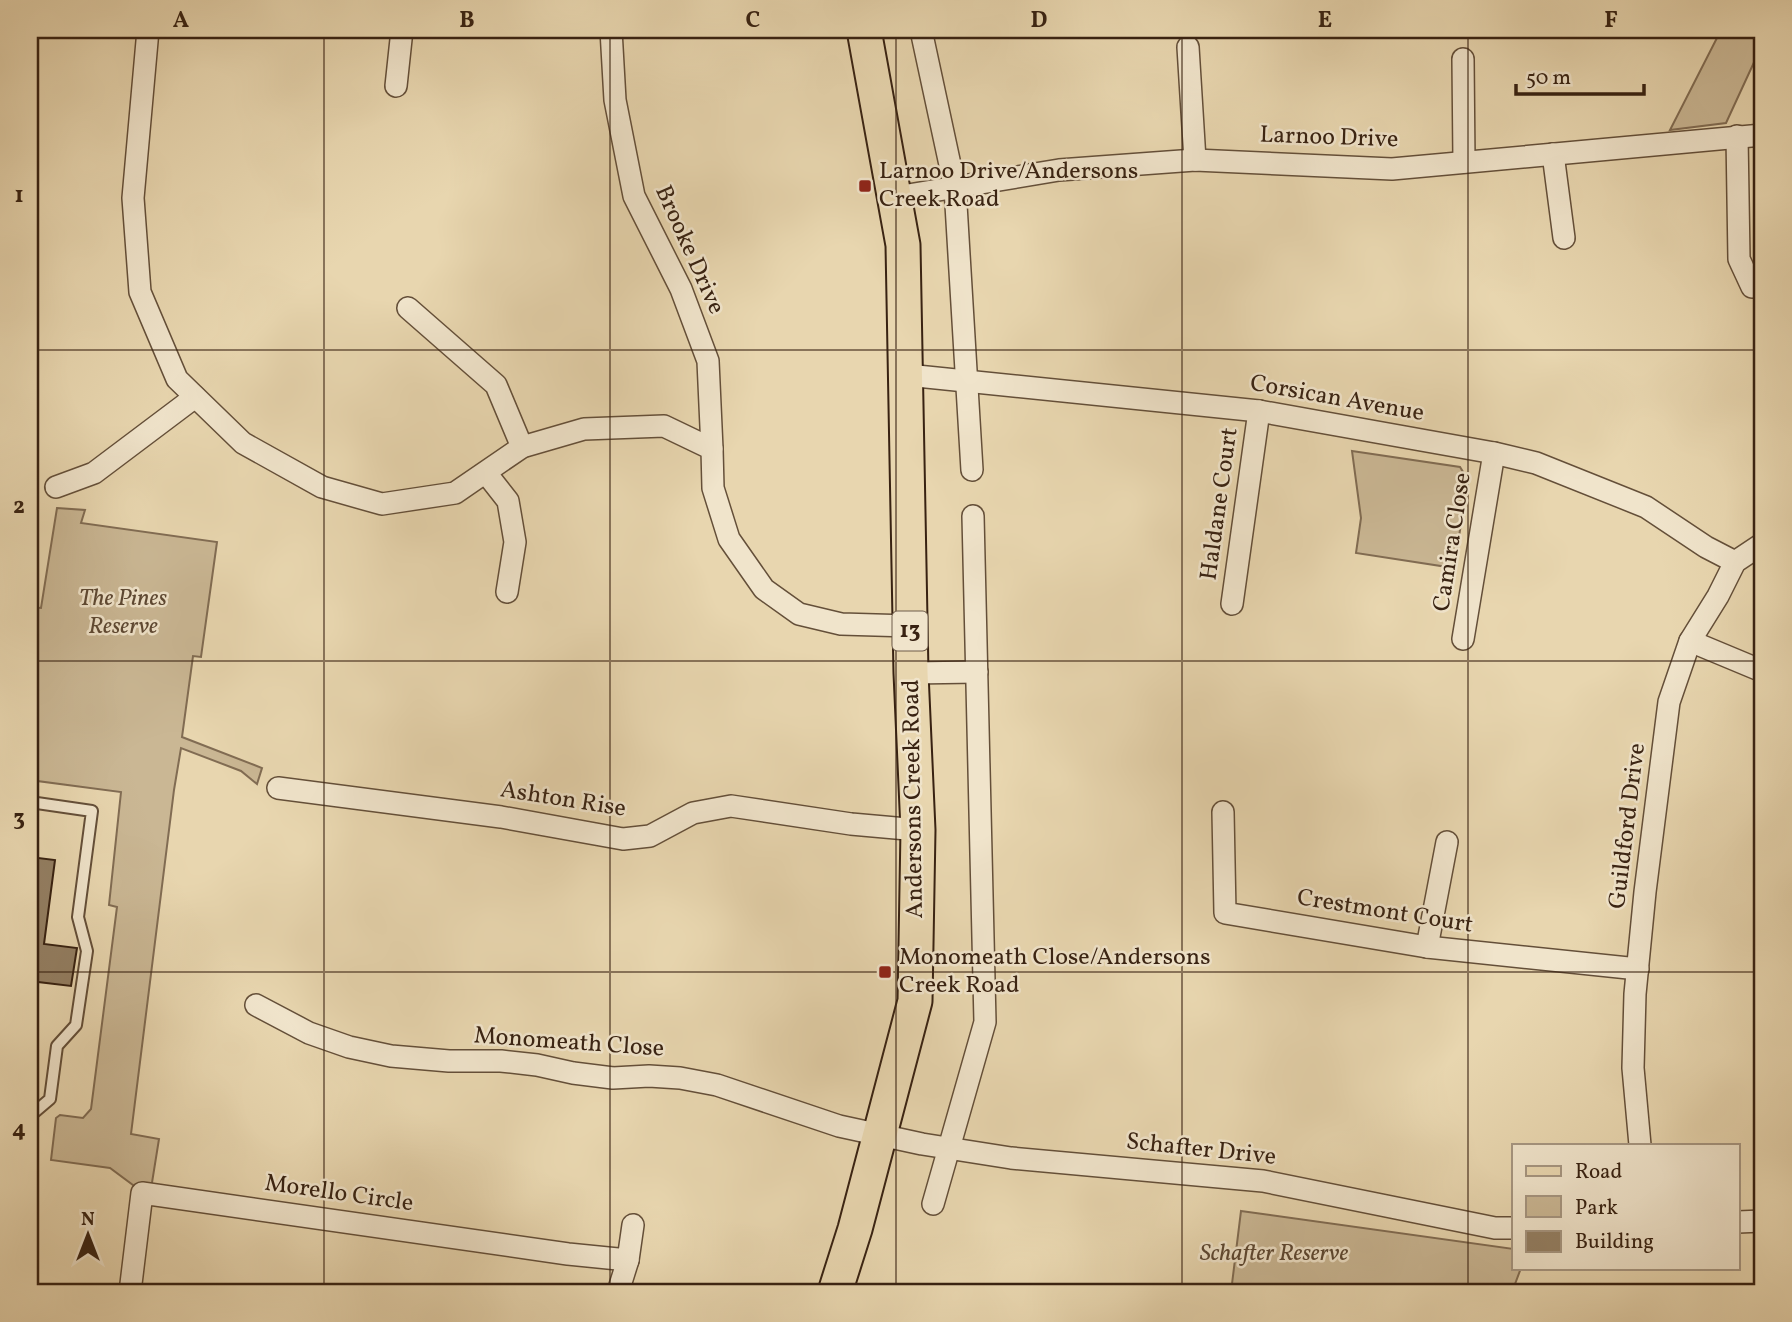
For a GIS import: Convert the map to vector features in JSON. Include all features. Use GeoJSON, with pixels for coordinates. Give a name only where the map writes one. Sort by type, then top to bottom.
{"type":"FeatureCollection","features":[{"type":"Feature","properties":{"kind":"main road","name":"Andersons Creek Road"},"geometry":{"type":"LineString","coordinates":[[835,1292],[855,1229],[915,1001],[918,830],[911,673],[903,245],[864,30]]}},
{"type":"Feature","properties":{"kind":"main road","name":"Andersons Creek Road"},"geometry":{"type":"LineString","coordinates":[[824,1292],[855,1229]]}},
{"type":"Feature","properties":{"kind":"street"},"geometry":{"type":"LineString","coordinates":[[148,30],[133,198],[140,292],[177,379],[243,443],[322,487],[382,504],[455,493],[522,447],[584,429],[664,426],[712,449]]}},
{"type":"Feature","properties":{"kind":"street"},"geometry":{"type":"LineString","coordinates":[[396,86],[402,30]]}},
{"type":"Feature","properties":{"kind":"street","name":"Brooke Drive"},"geometry":{"type":"LineString","coordinates":[[611,30],[615,100],[634,196],[681,289],[708,360],[713,488],[729,539],[764,589],[799,614],[841,624],[910,626]]}},
{"type":"Feature","properties":{"kind":"street"},"geometry":{"type":"LineString","coordinates":[[921,30],[955,188],[972,471]]}},
{"type":"Feature","properties":{"kind":"street"},"geometry":{"type":"LineString","coordinates":[[1188,47],[1195,160]]}},
{"type":"Feature","properties":{"kind":"street"},"geometry":{"type":"LineString","coordinates":[[1463,60],[1464,162]]}},
{"type":"Feature","properties":{"kind":"street","name":"Larnoo Drive"},"geometry":{"type":"LineString","coordinates":[[896,197],[1059,170],[1195,160],[1392,169],[1762,135]]}},
{"type":"Feature","properties":{"kind":"street"},"geometry":{"type":"LineString","coordinates":[[1737,136],[1739,259],[1752,287]]}},
{"type":"Feature","properties":{"kind":"street"},"geometry":{"type":"LineString","coordinates":[[1553,154],[1564,238]]}},
{"type":"Feature","properties":{"kind":"street"},"geometry":{"type":"LineString","coordinates":[[408,308],[496,385],[522,447]]}},
{"type":"Feature","properties":{"kind":"street","name":"Corsican Avenue"},"geometry":{"type":"LineString","coordinates":[[907,375],[1259,411],[1494,453],[1536,463],[1646,507],[1706,547],[1735,562]]}},
{"type":"Feature","properties":{"kind":"street"},"geometry":{"type":"LineString","coordinates":[[56,487],[94,473],[195,397]]}},
{"type":"Feature","properties":{"kind":"street","name":"Haldane Court"},"geometry":{"type":"LineString","coordinates":[[1232,604],[1259,411]]}},
{"type":"Feature","properties":{"kind":"street","name":"Camira Close"},"geometry":{"type":"LineString","coordinates":[[1463,639],[1494,453]]}},
{"type":"Feature","properties":{"kind":"street"},"geometry":{"type":"LineString","coordinates":[[486,473],[508,501],[513,528],[515,542],[507,592]]}},
{"type":"Feature","properties":{"kind":"street"},"geometry":{"type":"LineString","coordinates":[[933,1204],[985,1022],[973,516]]}},
{"type":"Feature","properties":{"kind":"street","name":"Guildford Drive"},"geometry":{"type":"LineString","coordinates":[[1640,1144],[1633,1068],[1635,994],[1670,702],[1690,640],[1718,596],[1735,562],[1762,544]]}},
{"type":"Feature","properties":{"kind":"street"},"geometry":{"type":"LineString","coordinates":[[1690,640],[1762,671]]}},
{"type":"Feature","properties":{"kind":"street"},"geometry":{"type":"LineString","coordinates":[[911,673],[977,672]]}},
{"type":"Feature","properties":{"kind":"street","name":"Ashton Rise"},"geometry":{"type":"LineString","coordinates":[[278,788],[501,817],[623,839],[650,836],[693,813],[731,806],[850,824],[918,830]]}},
{"type":"Feature","properties":{"kind":"street","name":"Crestmont Court"},"geometry":{"type":"LineString","coordinates":[[1223,812],[1225,914],[1427,947],[1638,969]]}},
{"type":"Feature","properties":{"kind":"street"},"geometry":{"type":"LineString","coordinates":[[1427,947],[1447,842]]}},
{"type":"Feature","properties":{"kind":"street","name":"Monomeath Close"},"geometry":{"type":"LineString","coordinates":[[257,1005],[309,1033],[349,1047],[391,1056],[449,1061],[501,1061],[613,1077],[680,1078],[717,1086],[815,1119],[880,1136]]}},
{"type":"Feature","properties":{"kind":"street","name":"Schafter Drive"},"geometry":{"type":"LineString","coordinates":[[880,1136],[1011,1158],[1263,1181],[1495,1228],[1512,1228]]}},
{"type":"Feature","properties":{"kind":"street","name":"Morello Circle"},"geometry":{"type":"LineString","coordinates":[[130,1292],[142,1193],[568,1254],[628,1260]]}},
{"type":"Feature","properties":{"kind":"street"},"geometry":{"type":"LineString","coordinates":[[1740,1222],[1762,1221]]}},
{"type":"Feature","properties":{"kind":"street"},"geometry":{"type":"LineString","coordinates":[[617,1290],[628,1260],[633,1225]]}},
{"type":"Feature","properties":{"kind":"lane"},"geometry":{"type":"LineString","coordinates":[[30,802],[92,811],[78,917],[87,951],[76,1025],[57,1046],[50,1099],[30,1116]]}},
{"type":"Feature","properties":{"kind":"green space"},"geometry":{"type":"Polygon","coordinates":[[[1721,30],[1762,30],[1762,45],[1726,123],[1670,130],[1721,30]]]}},
{"type":"Feature","properties":{"kind":"green space"},"geometry":{"type":"Polygon","coordinates":[[[1352,451],[1460,467],[1468,480],[1454,568],[1356,553],[1361,518],[1352,451]]]}},
{"type":"Feature","properties":{"kind":"green space","name":"The Pines Reserve"},"geometry":{"type":"Polygon","coordinates":[[[57,508],[85,510],[81,523],[217,542],[201,657],[193,656],[182,737],[262,768],[257,784],[241,771],[181,748],[131,1134],[159,1139],[151,1189],[137,1188],[110,1168],[51,1160],[56,1118],[60,1115],[83,1118],[91,1109],[117,907],[109,905],[121,792],[30,780],[30,607],[41,608],[57,508]]]}},
{"type":"Feature","properties":{"kind":"green space","name":"Schafter Reserve"},"geometry":{"type":"Polygon","coordinates":[[[1241,1211],[1512,1249],[1512,1270],[1520,1270],[1512,1292],[1231,1292],[1241,1211]]]}},
{"type":"Feature","properties":{"kind":"building"},"geometry":{"type":"Polygon","coordinates":[[[30,857],[55,860],[44,944],[77,948],[71,986],[30,981],[30,857]]]}},
{"type":"Feature","properties":{"kind":"place","name":"Larnoo Drive/Andersons Creek Road"},"geometry":{"type":"Point","coordinates":[865,186]}},
{"type":"Feature","properties":{"kind":"place","name":"Monomeath Close/Andersons Creek Road"},"geometry":{"type":"Point","coordinates":[885,972]}}]}
